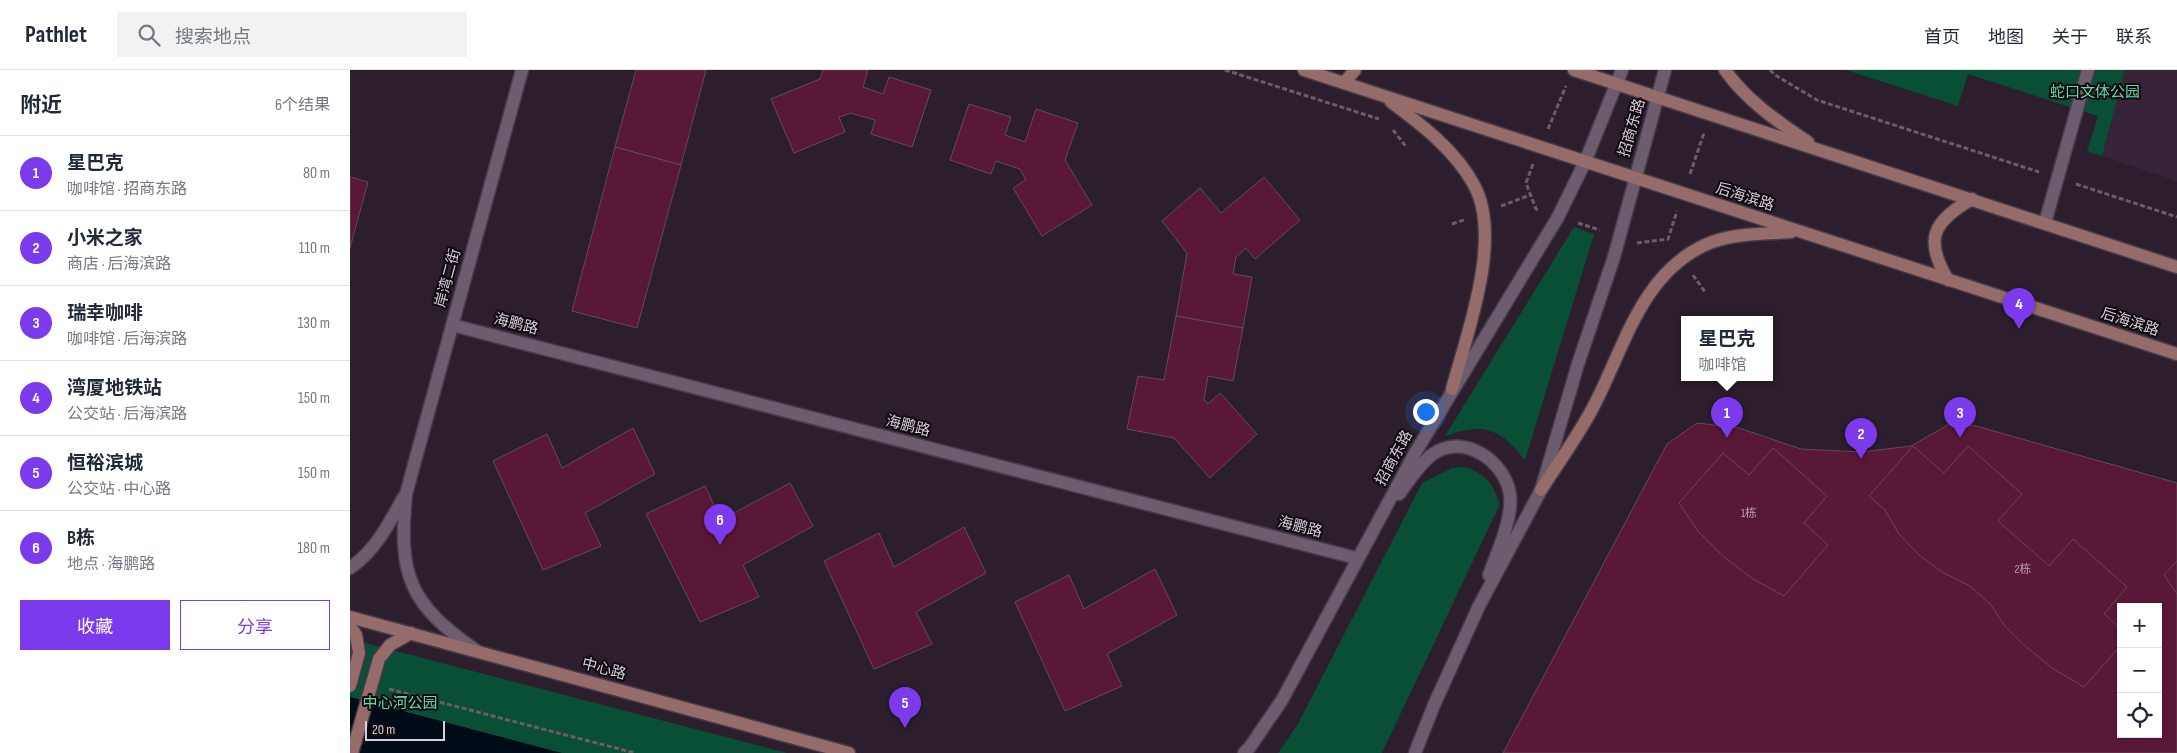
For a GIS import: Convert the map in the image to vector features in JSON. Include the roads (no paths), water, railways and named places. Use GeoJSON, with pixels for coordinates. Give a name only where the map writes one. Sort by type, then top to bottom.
{"type":"FeatureCollection","features":[{"type":"Feature","properties":{"kind":"main road","name":"后海滨路"},"geometry":{"type":"LineString","coordinates":[[1304,70],[2177,354]]}},
{"type":"Feature","properties":{"kind":"main road"},"geometry":{"type":"LineString","coordinates":[[1344,83],[1355,70]]}},
{"type":"Feature","properties":{"kind":"main road"},"geometry":{"type":"LineString","coordinates":[[1574,70],[2177,267]]}},
{"type":"Feature","properties":{"kind":"main road"},"geometry":{"type":"LineString","coordinates":[[1724,70],[1734,84],[1751,100],[1820,150]]}},
{"type":"Feature","properties":{"kind":"main road"},"geometry":{"type":"LineString","coordinates":[[1384,96],[1428,130],[1455,157],[1475,186],[1484,216],[1486,254],[1478,297],[1452,389]]}},
{"type":"Feature","properties":{"kind":"main road"},"geometry":{"type":"LineString","coordinates":[[1948,280],[1934,252],[1938,228],[1956,208],[1972,199]]}},
{"type":"Feature","properties":{"kind":"main road"},"geometry":{"type":"LineString","coordinates":[[1541,490],[1590,413],[1645,298],[1665,273],[1681,258],[1706,244],[1743,235],[1798,232]]}},
{"type":"Feature","properties":{"kind":"main road","name":"中心路"},"geometry":{"type":"LineString","coordinates":[[350,617],[849,753]]}},
{"type":"Feature","properties":{"kind":"main road"},"geometry":{"type":"LineString","coordinates":[[350,626],[356,635],[359,653],[350,686]]}},
{"type":"Feature","properties":{"kind":"main road"},"geometry":{"type":"LineString","coordinates":[[352,753],[379,659],[390,645],[411,633]]}},
{"type":"Feature","properties":{"kind":"street","name":"岸湾二街"},"geometry":{"type":"LineString","coordinates":[[406,494],[522,70]]}},
{"type":"Feature","properties":{"kind":"street","name":"招商东路"},"geometry":{"type":"LineString","coordinates":[[1244,753],[1282,700],[1356,558],[1452,389],[1558,216],[1585,162],[1622,70]]}},
{"type":"Feature","properties":{"kind":"street","name":"招商东路"},"geometry":{"type":"LineString","coordinates":[[1415,753],[1434,705],[1480,606],[1541,490],[1578,364],[1614,257],[1665,70]]}},
{"type":"Feature","properties":{"kind":"street"},"geometry":{"type":"LineString","coordinates":[[2045,223],[2088,70]]}},
{"type":"Feature","properties":{"kind":"street","name":"海鹏路"},"geometry":{"type":"LineString","coordinates":[[452,325],[1356,558]]}},
{"type":"Feature","properties":{"kind":"street"},"geometry":{"type":"LineString","coordinates":[[1376,524],[1422,465],[1433,454],[1444,448],[1459,447],[1472,449],[1486,456],[1499,468],[1506,479],[1510,495],[1509,514],[1480,606]]}},
{"type":"Feature","properties":{"kind":"street"},"geometry":{"type":"LineString","coordinates":[[350,568],[372,547],[389,524],[406,494]]}},
{"type":"Feature","properties":{"kind":"street"},"geometry":{"type":"LineString","coordinates":[[406,494],[402,530],[403,556],[412,586],[430,614],[448,631],[479,652]]}},
{"type":"Feature","properties":{"kind":"water"},"geometry":{"type":"Polygon","coordinates":[[[350,697],[562,753],[350,753],[350,697]]]}},
{"type":"Feature","properties":{"kind":"place","name":"湾厦地铁站"},"geometry":{"type":"Point","coordinates":[2019,329]}},
{"type":"Feature","properties":{"kind":"place","name":"星巴克"},"geometry":{"type":"Point","coordinates":[1727,438]}},
{"type":"Feature","properties":{"kind":"place","name":"瑞幸咖啡"},"geometry":{"type":"Point","coordinates":[1960,438]}},
{"type":"Feature","properties":{"kind":"place","name":"小米之家"},"geometry":{"type":"Point","coordinates":[1861,459]}},
{"type":"Feature","properties":{"kind":"place","name":"B栋"},"geometry":{"type":"Point","coordinates":[720,545]}},
{"type":"Feature","properties":{"kind":"place","name":"恒裕滨城"},"geometry":{"type":"Point","coordinates":[905,728]}},
{"type":"Feature","properties":{"kind":"park label","name":"蛇口文体公园"},"geometry":{"type":"Point","coordinates":[2095,92]}},
{"type":"Feature","properties":{"kind":"park label","name":"中心河公园"},"geometry":{"type":"Point","coordinates":[400,703]}}]}
